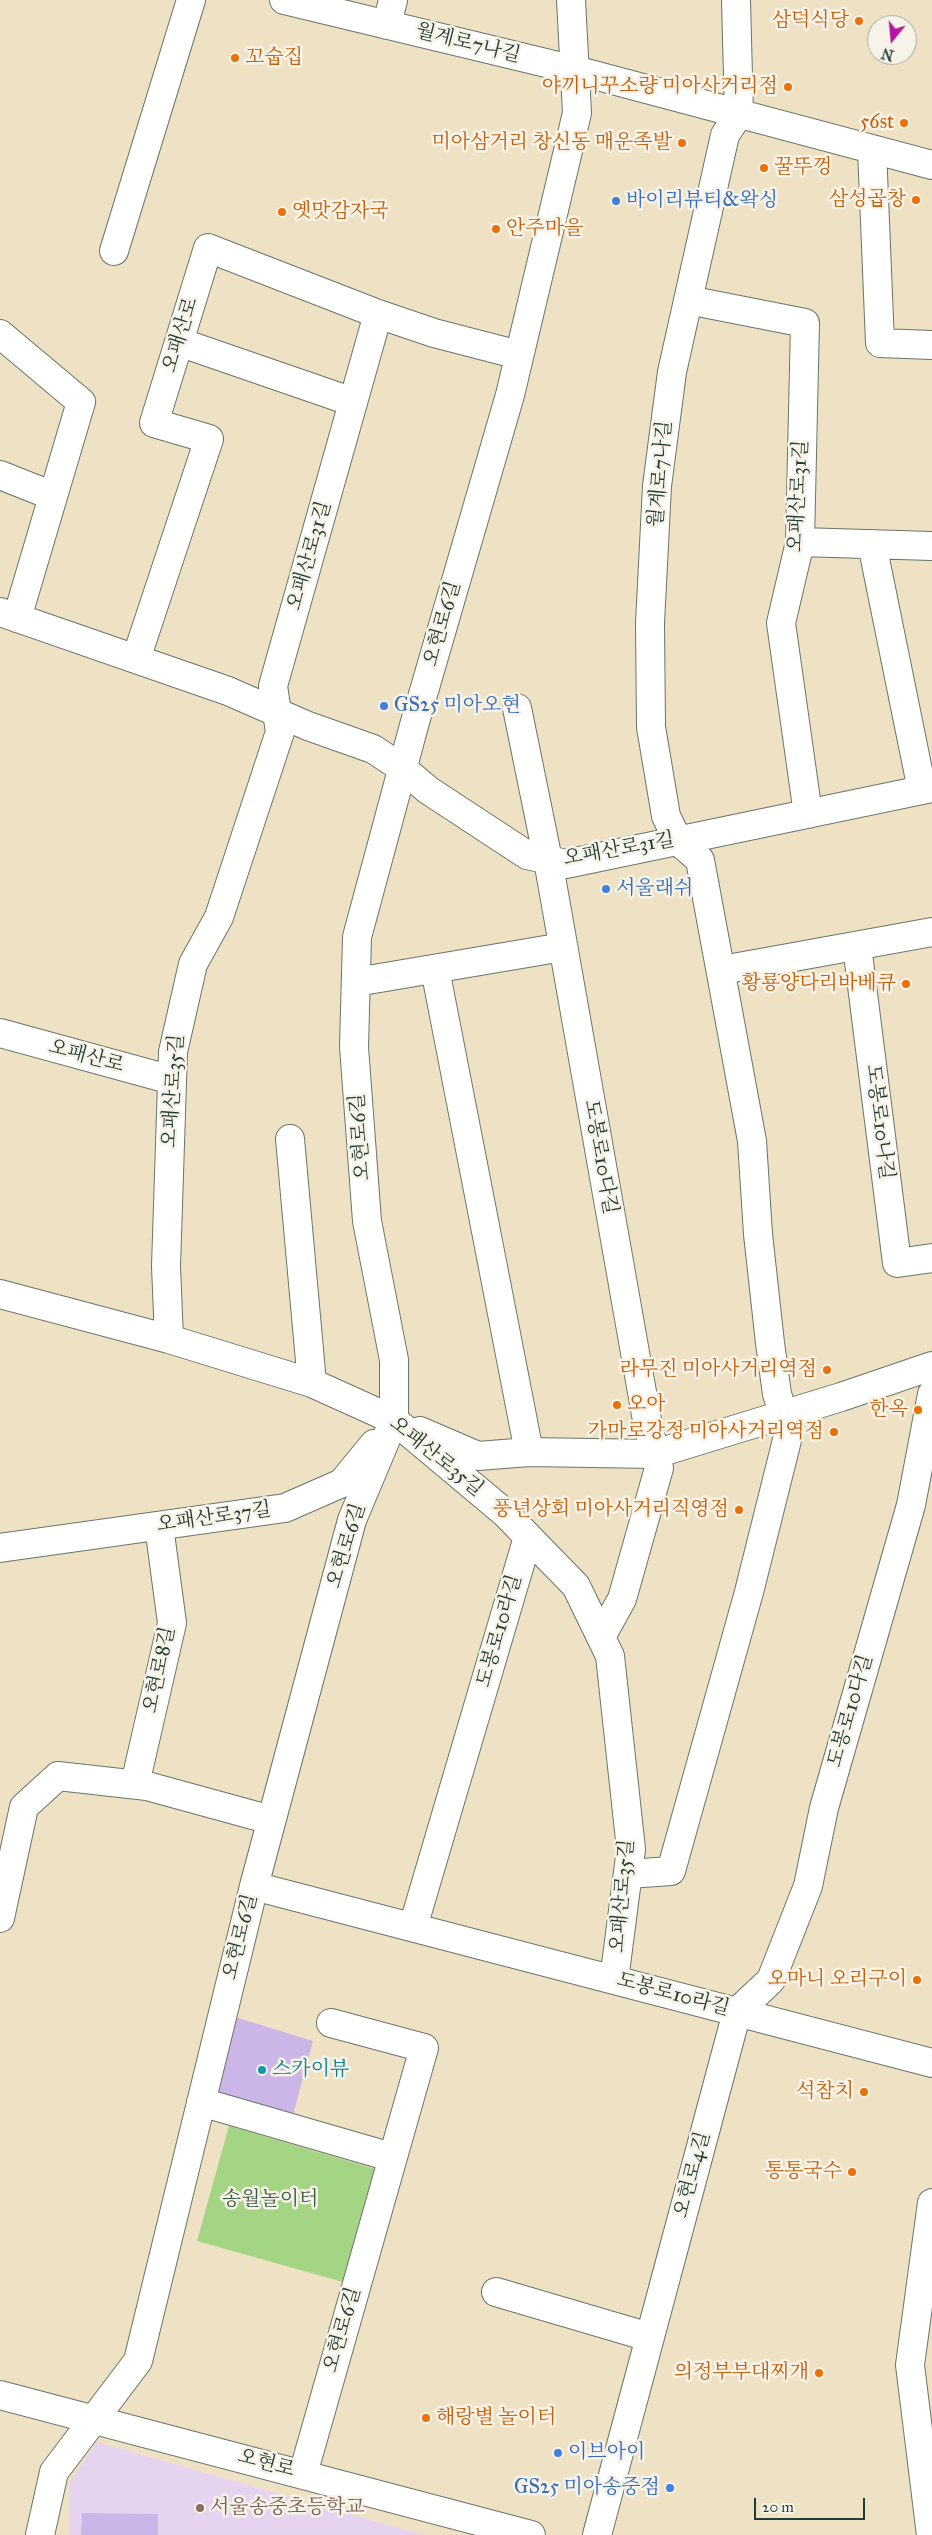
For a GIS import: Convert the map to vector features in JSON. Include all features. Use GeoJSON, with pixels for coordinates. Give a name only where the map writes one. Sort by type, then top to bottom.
{"type":"FeatureCollection","features":[{"type":"Feature","properties":{"kind":"street"},"geometry":{"type":"LineString","coordinates":[[114,251],[191,0]]}},
{"type":"Feature","properties":{"kind":"street","name":"월계로7나길"},"geometry":{"type":"LineString","coordinates":[[284,0],[390,12],[575,70],[932,165]]}},
{"type":"Feature","properties":{"kind":"street","name":"오현로6길"},"geometry":{"type":"LineString","coordinates":[[40,2535],[54,2472],[96,2419],[138,2361],[254,1886],[352,1520],[394,1420],[394,1360],[367,1221],[354,1047],[357,937],[402,768],[510,395],[577,112],[571,0]]}},
{"type":"Feature","properties":{"kind":"street"},"geometry":{"type":"LineString","coordinates":[[736,0],[739,114]]}},
{"type":"Feature","properties":{"kind":"street","name":"월계로7나길"},"geometry":{"type":"LineString","coordinates":[[678,841],[666,816],[651,727],[650,622],[658,486],[672,372],[725,135],[739,114]]}},
{"type":"Feature","properties":{"kind":"street"},"geometry":{"type":"LineString","coordinates":[[872,149],[880,343],[932,345]]}},
{"type":"Feature","properties":{"kind":"street","name":"오패산로"},"geometry":{"type":"LineString","coordinates":[[136,659],[209,439],[154,422],[208,248],[378,314]]}},
{"type":"Feature","properties":{"kind":"street","name":"오패산로31길"},"geometry":{"type":"LineString","coordinates":[[688,300],[805,323],[800,542],[781,623],[808,814]]}},
{"type":"Feature","properties":{"kind":"street"},"geometry":{"type":"LineString","coordinates":[[378,314],[434,333],[519,356]]}},
{"type":"Feature","properties":{"kind":"street","name":"오패산로31길"},"geometry":{"type":"LineString","coordinates":[[275,711],[273,686],[378,314]]}},
{"type":"Feature","properties":{"kind":"street"},"geometry":{"type":"LineString","coordinates":[[0,334],[81,402],[53,496],[8,615]]}},
{"type":"Feature","properties":{"kind":"street"},"geometry":{"type":"LineString","coordinates":[[179,342],[353,402]]}},
{"type":"Feature","properties":{"kind":"street"},"geometry":{"type":"LineString","coordinates":[[0,475],[53,496]]}},
{"type":"Feature","properties":{"kind":"street"},"geometry":{"type":"LineString","coordinates":[[800,542],[932,546]]}},
{"type":"Feature","properties":{"kind":"street","name":"오패산로31길"},"geometry":{"type":"LineString","coordinates":[[8,615],[228,691],[373,749],[402,768],[428,790],[526,855],[566,864],[927,789],[872,544]]}},
{"type":"Feature","properties":{"kind":"street","name":"오패산로31길"},"geometry":{"type":"LineString","coordinates":[[517,708],[548,860]]}},
{"type":"Feature","properties":{"kind":"street","name":"오패산로35길"},"geometry":{"type":"LineString","coordinates":[[169,1339],[166,1266],[173,1052],[193,964],[219,917],[280,732],[275,711]]}},
{"type":"Feature","properties":{"kind":"street"},"geometry":{"type":"LineString","coordinates":[[628,1874],[671,1871],[749,1592],[789,1432],[777,1394],[758,1234],[752,1141],[722,970],[700,860],[678,841]]}},
{"type":"Feature","properties":{"kind":"street","name":"도봉로10다길"},"geometry":{"type":"LineString","coordinates":[[548,860],[648,1426],[659,1468],[622,1599],[601,1637]]}},
{"type":"Feature","properties":{"kind":"street"},"geometry":{"type":"LineString","coordinates":[[722,970],[932,932]]}},
{"type":"Feature","properties":{"kind":"street","name":"도봉로10나길"},"geometry":{"type":"LineString","coordinates":[[857,946],[897,1263],[932,1258]]}},
{"type":"Feature","properties":{"kind":"street"},"geometry":{"type":"LineString","coordinates":[[356,982],[563,947]]}},
{"type":"Feature","properties":{"kind":"street"},"geometry":{"type":"LineString","coordinates":[[435,969],[529,1452]]}},
{"type":"Feature","properties":{"kind":"street","name":"오패산로"},"geometry":{"type":"LineString","coordinates":[[0,1033],[172,1080]]}},
{"type":"Feature","properties":{"kind":"street"},"geometry":{"type":"LineString","coordinates":[[290,1138],[312,1383]]}},
{"type":"Feature","properties":{"kind":"street","name":"오패산로35길"},"geometry":{"type":"LineString","coordinates":[[0,1294],[169,1339],[312,1383],[394,1420],[504,1513],[576,1586],[610,1656],[631,1849],[614,1980]]}},
{"type":"Feature","properties":{"kind":"street"},"geometry":{"type":"LineString","coordinates":[[394,1420],[478,1456],[529,1452],[655,1454],[783,1413],[841,1397],[932,1366]]}},
{"type":"Feature","properties":{"kind":"street","name":"도봉로10다길"},"geometry":{"type":"LineString","coordinates":[[737,2012],[771,1980],[808,1886],[824,1808],[910,1505],[932,1394]]}},
{"type":"Feature","properties":{"kind":"street","name":"오패산로37길"},"geometry":{"type":"LineString","coordinates":[[0,1548],[285,1508],[342,1483],[394,1420]]}},
{"type":"Feature","properties":{"kind":"street","name":"오현로8길"},"geometry":{"type":"LineString","coordinates":[[135,1784],[172,1623],[159,1526]]}},
{"type":"Feature","properties":{"kind":"street","name":"도봉로10라길"},"geometry":{"type":"LineString","coordinates":[[413,1927],[528,1537]]}},
{"type":"Feature","properties":{"kind":"street"},"geometry":{"type":"LineString","coordinates":[[0,1918],[24,1807],[58,1776],[135,1784],[271,1820]]}},
{"type":"Feature","properties":{"kind":"street","name":"도봉로10라길"},"geometry":{"type":"LineString","coordinates":[[254,1886],[932,2063]]}},
{"type":"Feature","properties":{"kind":"street","name":"오현로4길"},"geometry":{"type":"LineString","coordinates":[[597,2535],[737,2012]]}},
{"type":"Feature","properties":{"kind":"street","name":"오현로6길"},"geometry":{"type":"LineString","coordinates":[[303,2474],[391,2157],[424,2048],[331,2022]]}},
{"type":"Feature","properties":{"kind":"street"},"geometry":{"type":"LineString","coordinates":[[201,2102],[391,2157]]}},
{"type":"Feature","properties":{"kind":"street"},"geometry":{"type":"LineString","coordinates":[[931,2535],[910,2366],[932,2203]]}},
{"type":"Feature","properties":{"kind":"street"},"geometry":{"type":"LineString","coordinates":[[496,2292],[650,2337]]}},
{"type":"Feature","properties":{"kind":"street","name":"오현로"},"geometry":{"type":"LineString","coordinates":[[0,2395],[531,2535]]}},
{"type":"Feature","properties":{"kind":"shaded area","name":"서울송중초등학교"},"geometry":{"type":"Polygon","coordinates":[[[97,2442],[424,2535],[69,2535],[70,2482],[97,2442]]]}},
{"type":"Feature","properties":{"kind":"green space","name":"송월놀이터"},"geometry":{"type":"Polygon","coordinates":[[[229,2126],[386,2172],[350,2284],[197,2241],[229,2126]]]}},
{"type":"Feature","properties":{"kind":"building","name":"스카이뷰"},"geometry":{"type":"Polygon","coordinates":[[[235,2017],[313,2041],[291,2122],[210,2099],[235,2017]]]}},
{"type":"Feature","properties":{"kind":"building"},"geometry":{"type":"Polygon","coordinates":[[[82,2513],[158,2514],[158,2535],[81,2535],[82,2513]]]}},
{"type":"Feature","properties":{"kind":"place","name":"삼덕식당"},"geometry":{"type":"Point","coordinates":[859,21]}},
{"type":"Feature","properties":{"kind":"place","name":"꼬숩집"},"geometry":{"type":"Point","coordinates":[235,58]}},
{"type":"Feature","properties":{"kind":"place","name":"야끼니꾸소량 미아사거리점"},"geometry":{"type":"Point","coordinates":[788,87]}},
{"type":"Feature","properties":{"kind":"place","name":"56st"},"geometry":{"type":"Point","coordinates":[904,123]}},
{"type":"Feature","properties":{"kind":"place","name":"미아삼거리 창신동 매운족발"},"geometry":{"type":"Point","coordinates":[682,143]}},
{"type":"Feature","properties":{"kind":"place","name":"꿀뚜껑"},"geometry":{"type":"Point","coordinates":[764,168]}},
{"type":"Feature","properties":{"kind":"place","name":"삼성곱창"},"geometry":{"type":"Point","coordinates":[916,200]}},
{"type":"Feature","properties":{"kind":"place","name":"바이리뷰티&왁싱"},"geometry":{"type":"Point","coordinates":[616,201]}},
{"type":"Feature","properties":{"kind":"place","name":"옛맛감자국"},"geometry":{"type":"Point","coordinates":[282,212]}},
{"type":"Feature","properties":{"kind":"place","name":"안주마을"},"geometry":{"type":"Point","coordinates":[496,229]}},
{"type":"Feature","properties":{"kind":"place","name":"GS25 미아오현"},"geometry":{"type":"Point","coordinates":[384,706]}},
{"type":"Feature","properties":{"kind":"place","name":"서울래쉬"},"geometry":{"type":"Point","coordinates":[606,889]}},
{"type":"Feature","properties":{"kind":"place","name":"황룡양다리바베큐"},"geometry":{"type":"Point","coordinates":[906,984]}},
{"type":"Feature","properties":{"kind":"place","name":"라무진 미아사거리역점"},"geometry":{"type":"Point","coordinates":[827,1370]}},
{"type":"Feature","properties":{"kind":"place","name":"오아"},"geometry":{"type":"Point","coordinates":[617,1405]}},
{"type":"Feature","properties":{"kind":"place","name":"한옥"},"geometry":{"type":"Point","coordinates":[918,1410]}},
{"type":"Feature","properties":{"kind":"place","name":"가마로강정 미아사거리역점"},"geometry":{"type":"Point","coordinates":[834,1432]}},
{"type":"Feature","properties":{"kind":"place","name":"풍년상회 미아사거리직영점"},"geometry":{"type":"Point","coordinates":[739,1510]}},
{"type":"Feature","properties":{"kind":"place","name":"오마니 오리구이"},"geometry":{"type":"Point","coordinates":[917,1980]}},
{"type":"Feature","properties":{"kind":"place","name":"스카이뷰"},"geometry":{"type":"Point","coordinates":[262,2070]}},
{"type":"Feature","properties":{"kind":"place","name":"석참치"},"geometry":{"type":"Point","coordinates":[864,2092]}},
{"type":"Feature","properties":{"kind":"place","name":"통통국수"},"geometry":{"type":"Point","coordinates":[852,2172]}},
{"type":"Feature","properties":{"kind":"place","name":"의정부부대찌개"},"geometry":{"type":"Point","coordinates":[819,2373]}},
{"type":"Feature","properties":{"kind":"place","name":"해랑별 놀이터"},"geometry":{"type":"Point","coordinates":[426,2418]}},
{"type":"Feature","properties":{"kind":"place","name":"이브아이"},"geometry":{"type":"Point","coordinates":[558,2453]}},
{"type":"Feature","properties":{"kind":"place","name":"GS25 미아송중점"},"geometry":{"type":"Point","coordinates":[670,2488]}},
{"type":"Feature","properties":{"kind":"place","name":"서울송중초등학교"},"geometry":{"type":"Point","coordinates":[200,2508]}}]}
